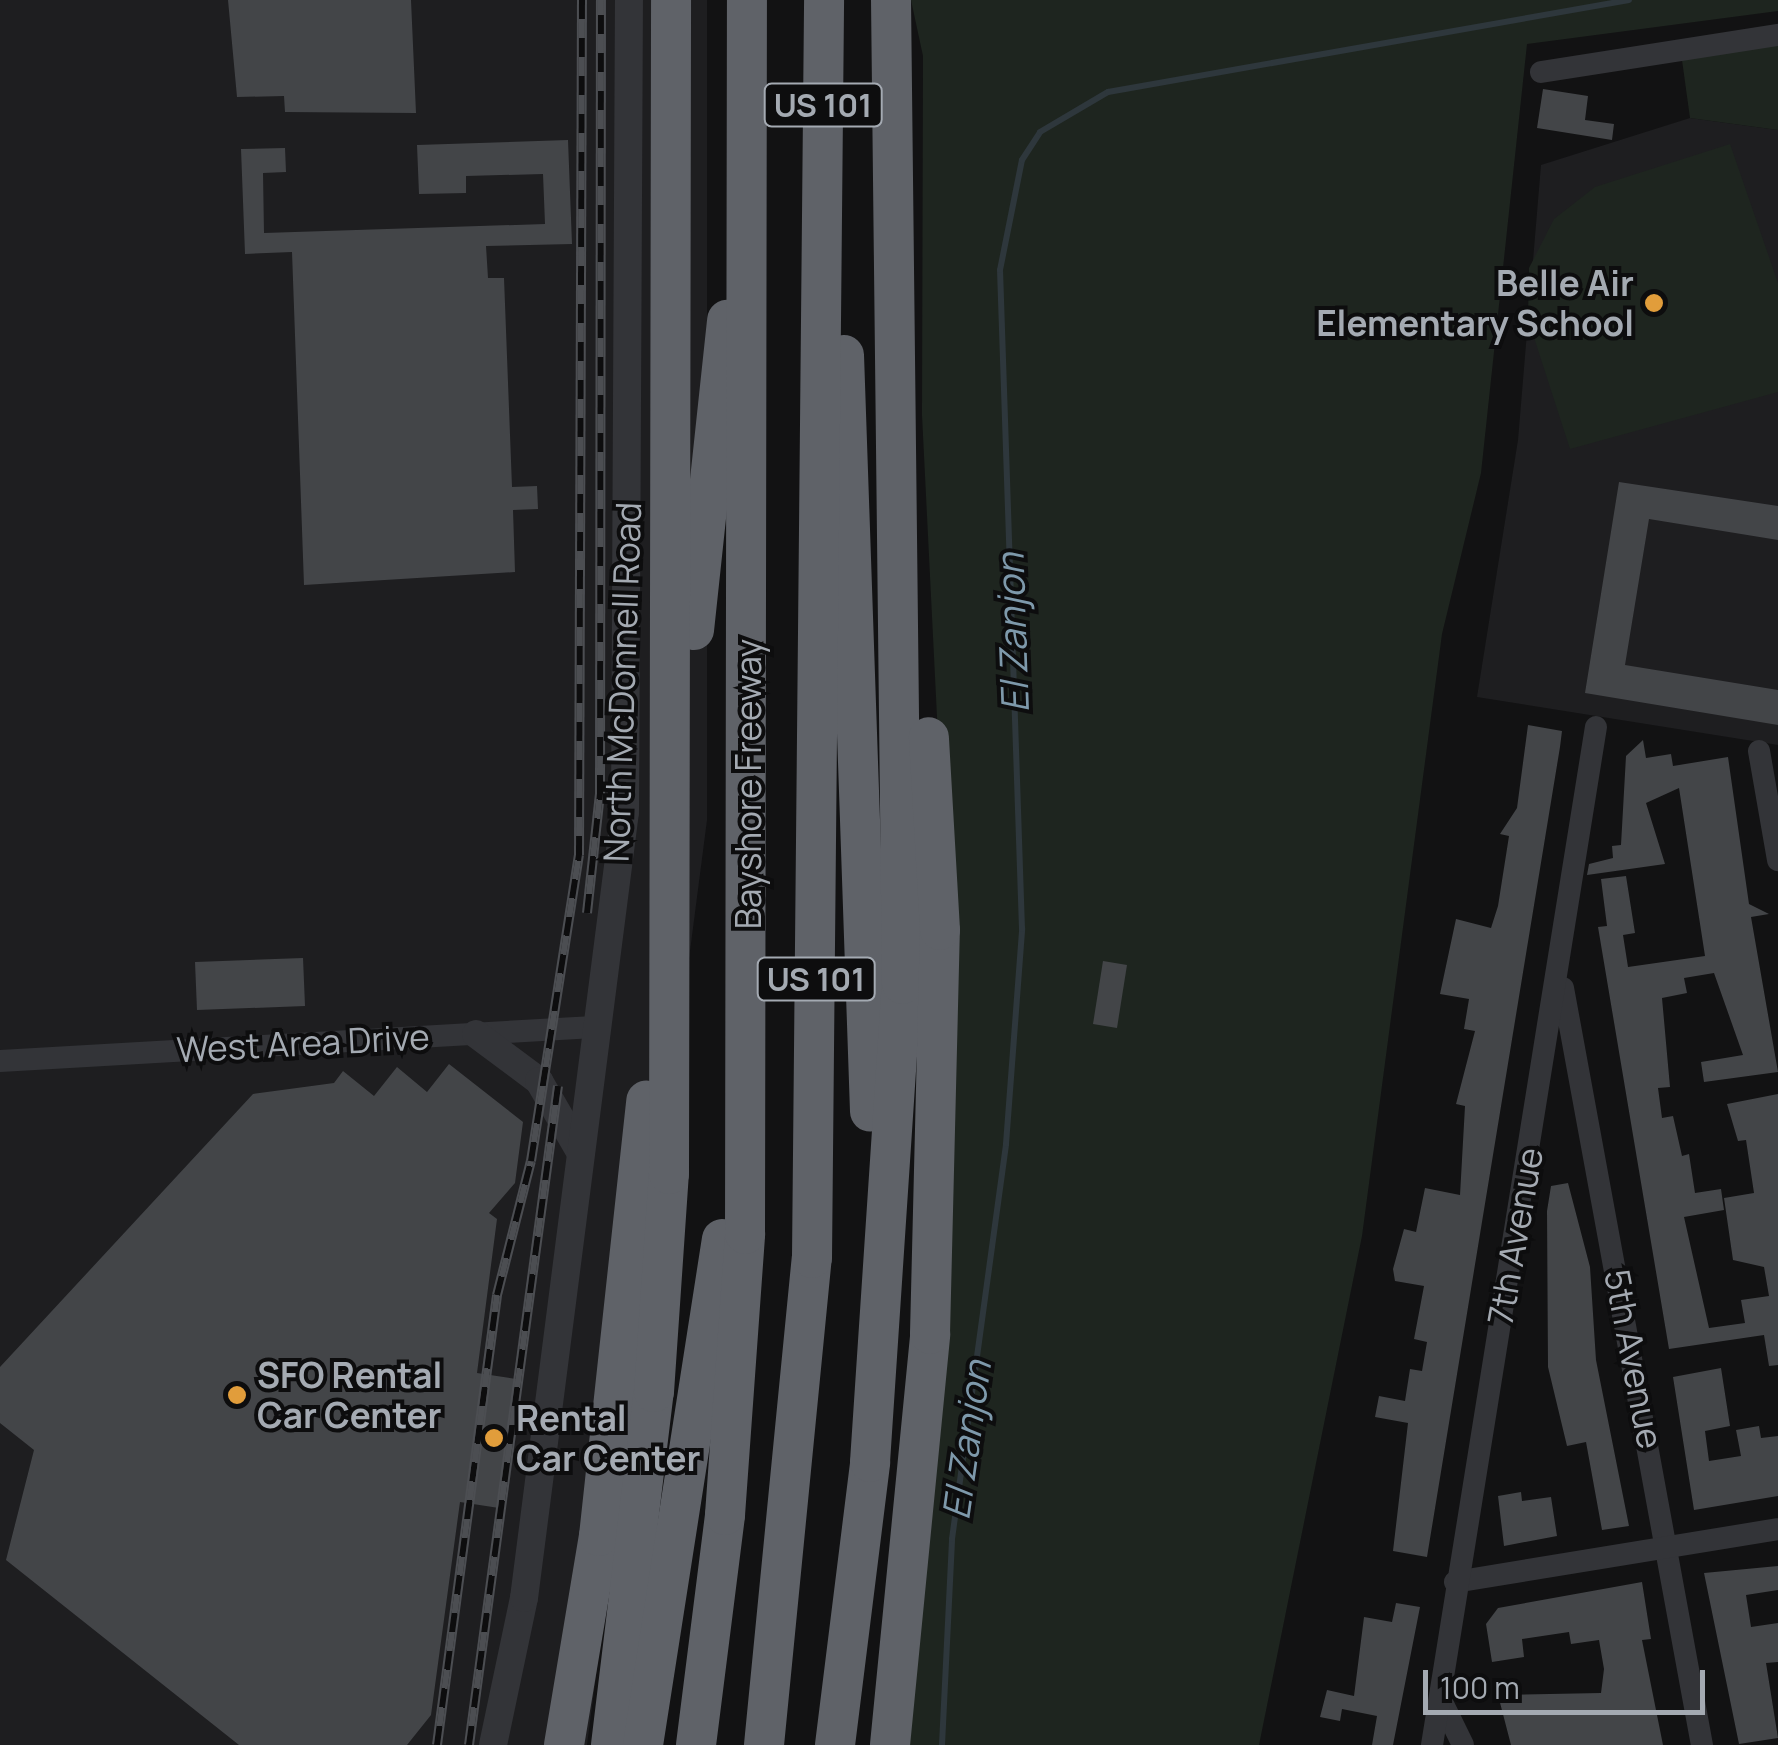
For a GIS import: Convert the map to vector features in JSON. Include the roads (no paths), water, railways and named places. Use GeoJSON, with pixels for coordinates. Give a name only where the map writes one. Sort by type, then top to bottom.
{"type":"FeatureCollection","features":[{"type":"Feature","properties":{"kind":"highway"},"geometry":{"type":"LineString","coordinates":[[611,1745],[638,1469],[666,1072],[670,0]]}},
{"type":"Feature","properties":{"kind":"highway","name":"Bayshore Freeway"},"geometry":{"type":"LineString","coordinates":[[696,1745],[735,1404],[748,1062],[747,0]]}},
{"type":"Feature","properties":{"kind":"highway","name":"Bayshore Freeway"},"geometry":{"type":"LineString","coordinates":[[764,1745],[812,1258],[824,0]]}},
{"type":"Feature","properties":{"kind":"highway"},"geometry":{"type":"LineString","coordinates":[[890,0],[900,311],[940,1030],[926,1394],[890,1745]]}},
{"type":"Feature","properties":{"kind":"highway"},"geometry":{"type":"LineString","coordinates":[[564,1745],[604,1490],[712,427],[747,178]]}},
{"type":"Feature","properties":{"kind":"highway"},"geometry":{"type":"LineString","coordinates":[[816,1745],[855,1412],[871,1084],[842,265],[821,210]]}},
{"type":"Feature","properties":{"kind":"highway"},"geometry":{"type":"LineString","coordinates":[[836,1745],[870,1462],[902,984],[900,311]]}},
{"type":"Feature","properties":{"kind":"highway"},"geometry":{"type":"LineString","coordinates":[[864,1745],[940,1030]]}},
{"type":"Feature","properties":{"kind":"highway"},"geometry":{"type":"LineString","coordinates":[[644,1745],[748,1062]]}},
{"type":"Feature","properties":{"kind":"highway"},"geometry":{"type":"LineString","coordinates":[[584,1745],[638,1469]]}},
{"type":"Feature","properties":{"kind":"street","name":"North McDonnell Road"},"geometry":{"type":"LineString","coordinates":[[514,1745],[524,1598],[594,1027],[625,812],[629,0]]}},
{"type":"Feature","properties":{"kind":"street"},"geometry":{"type":"LineString","coordinates":[[1541,72],[1778,35]]}},
{"type":"Feature","properties":{"kind":"street","name":"7th Avenue"},"geometry":{"type":"LineString","coordinates":[[1432,1745],[1455,1582],[1560,974],[1596,728]]}},
{"type":"Feature","properties":{"kind":"street"},"geometry":{"type":"LineString","coordinates":[[1759,751],[1778,860]]}},
{"type":"Feature","properties":{"kind":"street","name":"5th Avenue"},"geometry":{"type":"LineString","coordinates":[[1560,974],[1670,1547],[1702,1745]]}},
{"type":"Feature","properties":{"kind":"street","name":"West Area Drive"},"geometry":{"type":"LineString","coordinates":[[4,1057],[594,1027]]}},
{"type":"Feature","properties":{"kind":"street"},"geometry":{"type":"LineString","coordinates":[[476,1034],[539,1081],[579,1150]]}},
{"type":"Feature","properties":{"kind":"street"},"geometry":{"type":"LineString","coordinates":[[1455,1582],[1778,1529]]}},
{"type":"Feature","properties":{"kind":"street","name":"North McDonnell Road"},"geometry":{"type":"LineString","coordinates":[[493,1745],[524,1598]]}},
{"type":"Feature","properties":{"kind":"street"},"geometry":{"type":"LineString","coordinates":[[1440,1698],[1463,1745]]}},
{"type":"Feature","properties":{"kind":"waterway","name":"El Zanjon"},"geometry":{"type":"LineString","coordinates":[[942,1745],[952,1539],[1006,1144],[1022,929],[1000,270],[1022,160],[1040,132],[1108,92],[1629,0]]}},
{"type":"Feature","properties":{"kind":"railway"},"geometry":{"type":"LineString","coordinates":[[437,1745],[497,1295],[531,1161],[579,855],[582,0]]}},
{"type":"Feature","properties":{"kind":"railway"},"geometry":{"type":"LineString","coordinates":[[587,913],[600,794],[601,0]]}},
{"type":"Feature","properties":{"kind":"railway"},"geometry":{"type":"LineString","coordinates":[[469,1745],[558,1086]]}},
{"type":"Feature","properties":{"kind":"place","name":"Belle Air Elementary School"},"geometry":{"type":"Point","coordinates":[1654,303]}},
{"type":"Feature","properties":{"kind":"place","name":"SFO Rental Car Center"},"geometry":{"type":"Point","coordinates":[237,1395]}},
{"type":"Feature","properties":{"kind":"place","name":"Rental Car Center"},"geometry":{"type":"Point","coordinates":[494,1438]}}]}
